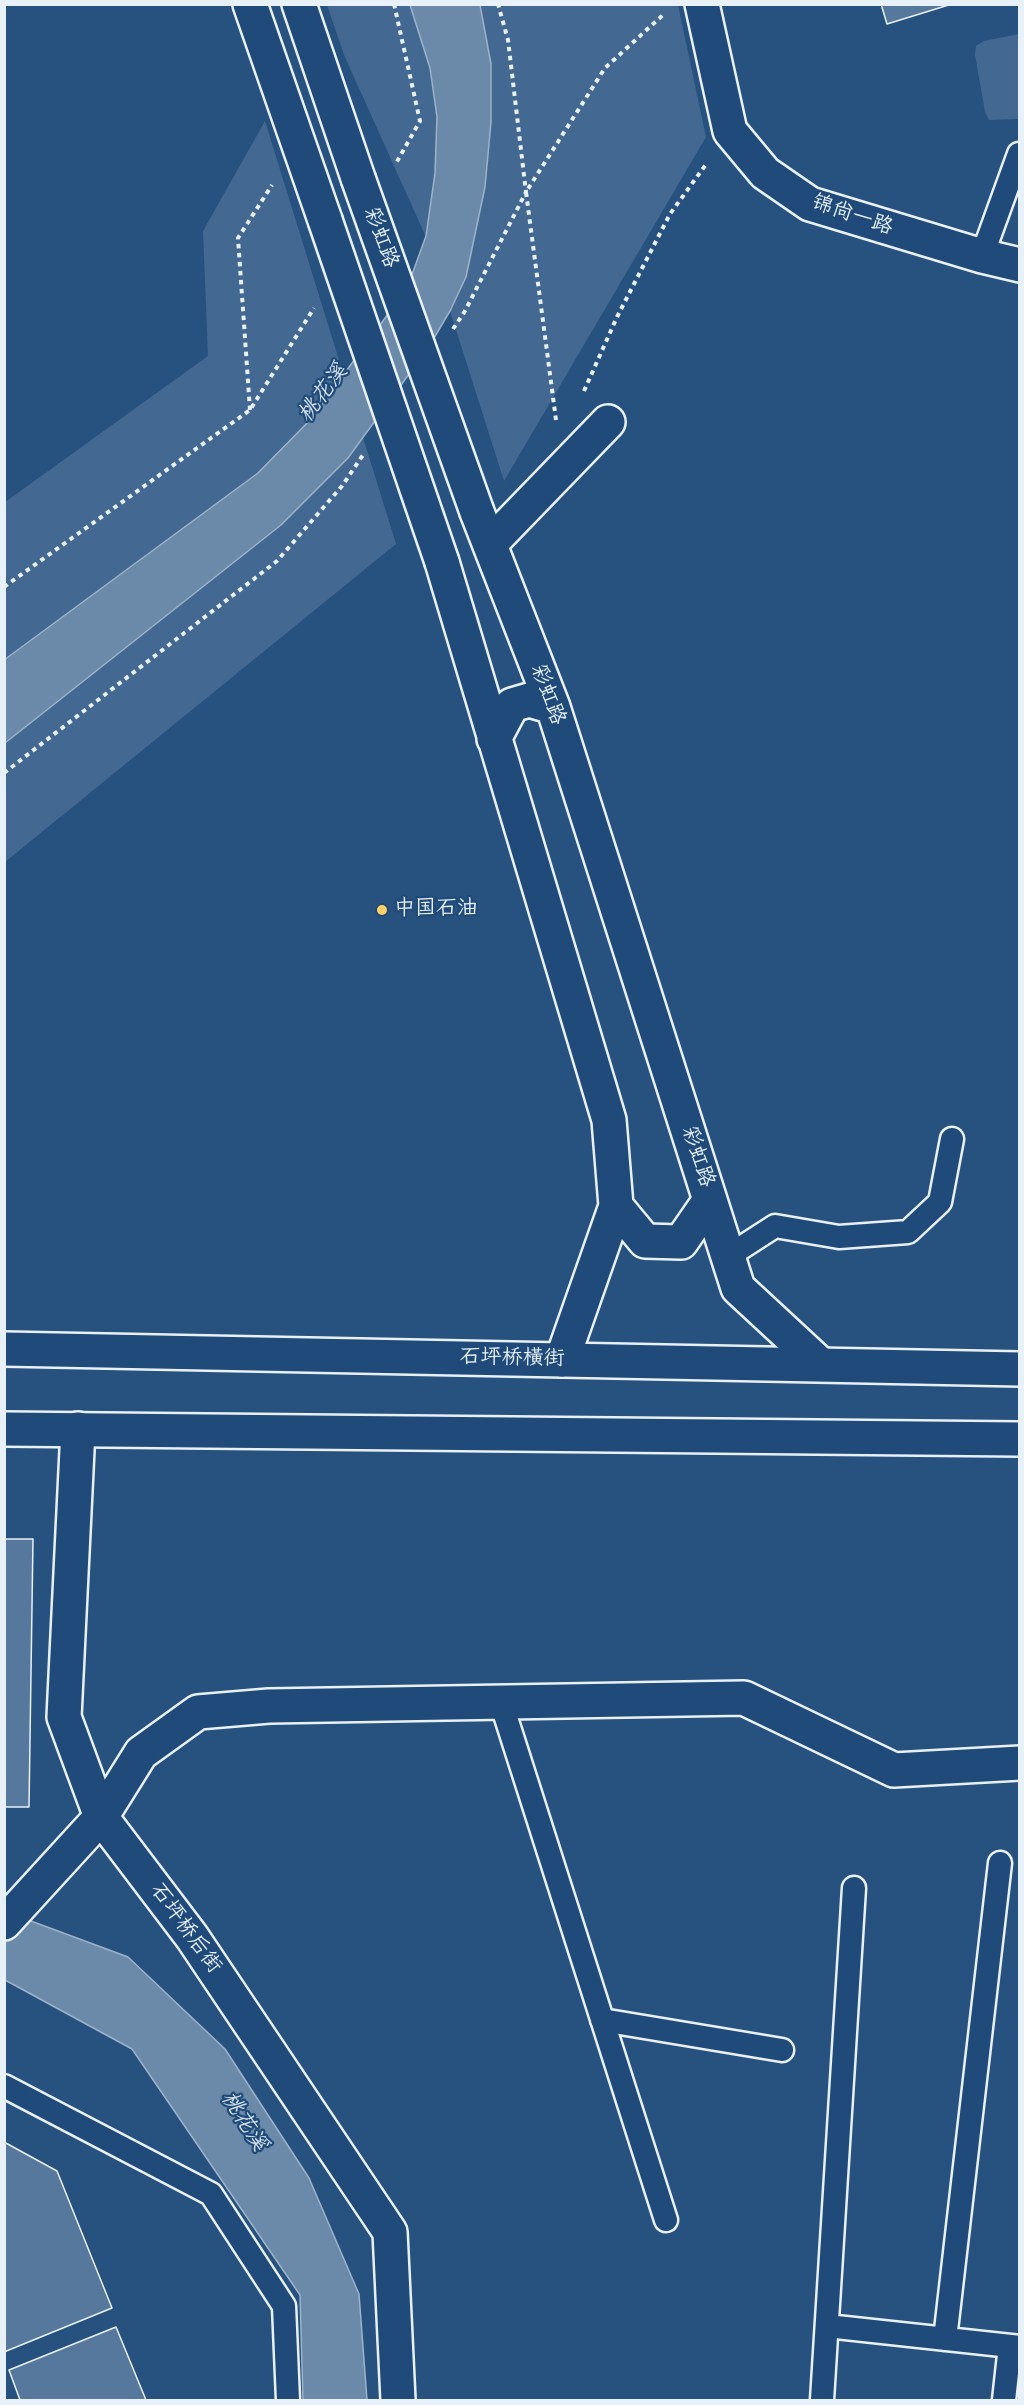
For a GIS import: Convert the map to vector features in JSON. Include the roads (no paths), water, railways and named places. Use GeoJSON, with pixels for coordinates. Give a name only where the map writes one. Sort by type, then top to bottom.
{"type":"FeatureCollection","features":[{"type":"Feature","properties":{"kind":"main road"},"geometry":{"type":"LineString","coordinates":[[250,4],[442,562],[609,1120],[616,1206],[562,1360]]}},
{"type":"Feature","properties":{"kind":"main road","name":"彩虹路"},"geometry":{"type":"LineString","coordinates":[[299,4],[358,178],[477,512],[553,707],[738,1288],[819,1363]]}},
{"type":"Feature","properties":{"kind":"main road","name":"锦尚一路"},"geometry":{"type":"LineString","coordinates":[[702,4],[730,131],[765,173],[810,204],[982,256],[1020,265]]}},
{"type":"Feature","properties":{"kind":"main road"},"geometry":{"type":"LineString","coordinates":[[490,544],[608,422]]}},
{"type":"Feature","properties":{"kind":"main road"},"geometry":{"type":"LineString","coordinates":[[494,739],[512,705],[529,700],[553,707]]}},
{"type":"Feature","properties":{"kind":"main road"},"geometry":{"type":"LineString","coordinates":[[616,1206],[645,1241],[681,1242],[710,1200]]}},
{"type":"Feature","properties":{"kind":"main road","name":"石坪桥横街"},"geometry":{"type":"LineString","coordinates":[[4,1349],[819,1363],[1020,1369]]}},
{"type":"Feature","properties":{"kind":"main road"},"geometry":{"type":"LineString","coordinates":[[4,1429],[1020,1439]]}},
{"type":"Feature","properties":{"kind":"main road","name":"石坪桥后街"},"geometry":{"type":"LineString","coordinates":[[78,1429],[64,1717],[93,1825],[192,1937],[390,2232],[398,2400]]}},
{"type":"Feature","properties":{"kind":"main road"},"geometry":{"type":"LineString","coordinates":[[4,1923],[93,1825],[141,1753],[198,1712],[269,1706],[744,1698],[894,1770],[1020,1763]]}},
{"type":"Feature","properties":{"kind":"lane"},"geometry":{"type":"LineString","coordinates":[[982,256],[1019,154]]}},
{"type":"Feature","properties":{"kind":"lane"},"geometry":{"type":"LineString","coordinates":[[727,1257],[775,1226],[839,1237],[908,1232],[940,1202],[952,1139]]}},
{"type":"Feature","properties":{"kind":"lane"},"geometry":{"type":"LineString","coordinates":[[501,1702],[666,2220]]}},
{"type":"Feature","properties":{"kind":"lane"},"geometry":{"type":"LineString","coordinates":[[945,2339],[1000,1863]]}},
{"type":"Feature","properties":{"kind":"lane"},"geometry":{"type":"LineString","coordinates":[[822,2400],[854,1888]]}},
{"type":"Feature","properties":{"kind":"lane"},"geometry":{"type":"LineString","coordinates":[[602,2020],[782,2050]]}},
{"type":"Feature","properties":{"kind":"lane"},"geometry":{"type":"LineString","coordinates":[[4,2086],[211,2194],[284,2306],[288,2400]]}},
{"type":"Feature","properties":{"kind":"lane"},"geometry":{"type":"LineString","coordinates":[[827,2326],[1015,2347],[1004,2400]]}},
{"type":"Feature","properties":{"kind":"water"},"geometry":{"type":"Polygon","coordinates":[[[410,5],[480,5],[491,64],[491,122],[485,187],[466,277],[450,311],[428,348],[348,458],[281,525],[5,743],[4,660],[258,473],[311,419],[407,288],[426,236],[435,173],[437,117],[430,68],[410,5]]]}},
{"type":"Feature","properties":{"kind":"water","name":"桃花溪"},"geometry":{"type":"Polygon","coordinates":[[[4,1911],[128,1957],[225,2049],[309,2178],[359,2294],[367,2400],[303,2400],[300,2295],[132,2049],[5,1980],[4,1911]]]}},
{"type":"Feature","properties":{"kind":"place","name":"中国石油"},"geometry":{"type":"Point","coordinates":[382,910]}}]}
